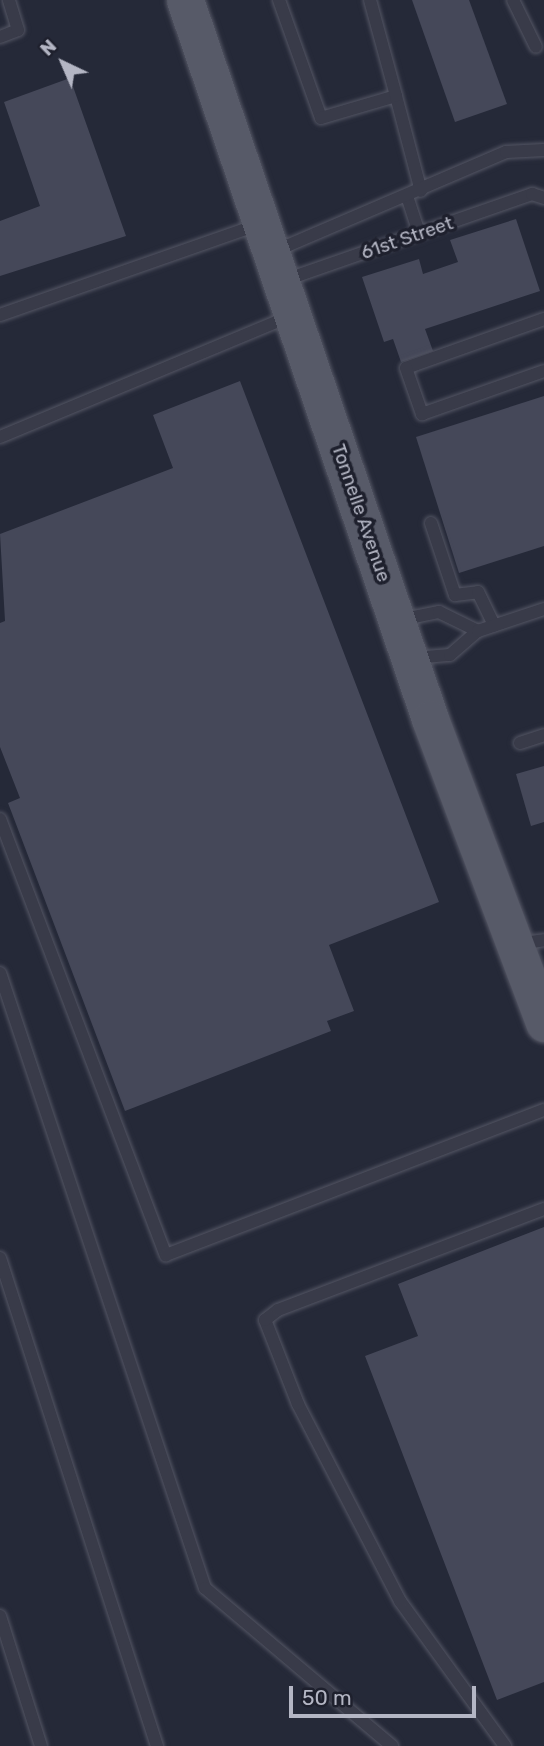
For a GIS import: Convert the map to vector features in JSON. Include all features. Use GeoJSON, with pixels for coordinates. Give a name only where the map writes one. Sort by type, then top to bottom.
{"type":"FeatureCollection","features":[{"type":"Feature","properties":{"kind":"main road","name":"Tonnelle Avenue"},"geometry":{"type":"LineString","coordinates":[[186,0],[410,659],[529,942],[543,1018]]}},
{"type":"Feature","properties":{"kind":"lane"},"geometry":{"type":"LineString","coordinates":[[0,37],[18,30],[9,0]]}},
{"type":"Feature","properties":{"kind":"lane"},"geometry":{"type":"LineString","coordinates":[[279,0],[321,118],[397,96]]}},
{"type":"Feature","properties":{"kind":"lane"},"geometry":{"type":"LineString","coordinates":[[370,0],[421,191]]}},
{"type":"Feature","properties":{"kind":"lane"},"geometry":{"type":"LineString","coordinates":[[513,0],[536,47]]}},
{"type":"Feature","properties":{"kind":"lane"},"geometry":{"type":"LineString","coordinates":[[0,315],[271,252],[407,197],[506,152],[544,150]]}},
{"type":"Feature","properties":{"kind":"lane","name":"61st Street"},"geometry":{"type":"LineString","coordinates":[[271,252],[419,234],[538,196]]}},
{"type":"Feature","properties":{"kind":"lane"},"geometry":{"type":"LineString","coordinates":[[407,197],[419,234]]}},
{"type":"Feature","properties":{"kind":"lane"},"geometry":{"type":"LineString","coordinates":[[0,437],[293,315]]}},
{"type":"Feature","properties":{"kind":"lane"},"geometry":{"type":"LineString","coordinates":[[544,319],[407,368],[422,414],[544,371]]}},
{"type":"Feature","properties":{"kind":"lane"},"geometry":{"type":"LineString","coordinates":[[432,523],[455,595],[478,592],[494,625]]}},
{"type":"Feature","properties":{"kind":"lane"},"geometry":{"type":"LineString","coordinates":[[410,659],[450,655],[478,631],[544,609]]}},
{"type":"Feature","properties":{"kind":"lane"},"geometry":{"type":"LineString","coordinates":[[398,621],[439,612],[478,631]]}},
{"type":"Feature","properties":{"kind":"lane"},"geometry":{"type":"LineString","coordinates":[[520,743],[544,735]]}},
{"type":"Feature","properties":{"kind":"lane"},"geometry":{"type":"LineString","coordinates":[[0,819],[166,1255],[544,1110]]}},
{"type":"Feature","properties":{"kind":"lane"},"geometry":{"type":"LineString","coordinates":[[0,973],[205,1588],[392,1746]]}},
{"type":"Feature","properties":{"kind":"lane"},"geometry":{"type":"LineString","coordinates":[[505,1746],[400,1601],[298,1404],[265,1320],[278,1310],[544,1209]]}},
{"type":"Feature","properties":{"kind":"lane"},"geometry":{"type":"LineString","coordinates":[[0,1258],[157,1746]]}},
{"type":"Feature","properties":{"kind":"lane"},"geometry":{"type":"LineString","coordinates":[[0,1616],[41,1746]]}},
{"type":"Feature","properties":{"kind":"building"},"geometry":{"type":"Polygon","coordinates":[[[412,0],[469,0],[507,104],[455,122],[412,0]]]}},
{"type":"Feature","properties":{"kind":"building"},"geometry":{"type":"Polygon","coordinates":[[[70,78],[126,236],[0,276],[0,221],[40,206],[4,102],[70,78]]]}},
{"type":"Feature","properties":{"kind":"building"},"geometry":{"type":"Polygon","coordinates":[[[516,219],[540,291],[425,329],[433,351],[401,362],[393,339],[384,342],[362,277],[419,259],[423,274],[458,262],[450,240],[516,219]]]}},
{"type":"Feature","properties":{"kind":"building"},"geometry":{"type":"Polygon","coordinates":[[[240,381],[439,902],[329,945],[354,1011],[327,1021],[331,1031],[125,1111],[8,803],[20,798],[0,747],[0,623],[5,621],[0,534],[173,468],[153,415],[240,381]]]}},
{"type":"Feature","properties":{"kind":"building"},"geometry":{"type":"Polygon","coordinates":[[[544,396],[544,546],[459,573],[416,437],[544,396]]]}},
{"type":"Feature","properties":{"kind":"building"},"geometry":{"type":"Polygon","coordinates":[[[544,766],[544,822],[531,826],[516,774],[544,766]]]}},
{"type":"Feature","properties":{"kind":"building"},"geometry":{"type":"Polygon","coordinates":[[[544,1227],[544,1682],[497,1700],[365,1356],[418,1336],[398,1284],[544,1227]]]}}]}
